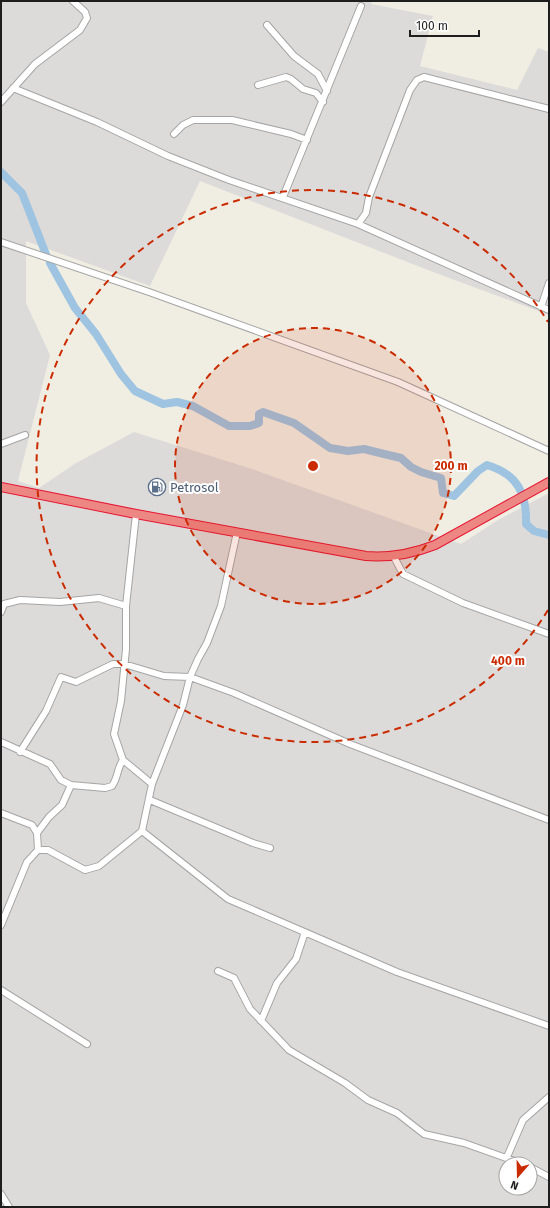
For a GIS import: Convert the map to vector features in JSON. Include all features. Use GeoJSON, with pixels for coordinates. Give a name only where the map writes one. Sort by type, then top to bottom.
{"type":"FeatureCollection","features":[{"type":"Feature","properties":{"kind":"highway"},"geometry":{"type":"LineString","coordinates":[[3,488],[366,556],[394,556],[417,552],[435,545],[549,482]]}},
{"type":"Feature","properties":{"kind":"street"},"geometry":{"type":"LineString","coordinates":[[1,102],[35,64],[80,30],[87,18],[85,12],[73,1]]}},
{"type":"Feature","properties":{"kind":"street"},"geometry":{"type":"LineString","coordinates":[[283,197],[361,6]]}},
{"type":"Feature","properties":{"kind":"street"},"geometry":{"type":"LineString","coordinates":[[267,25],[294,56],[318,74],[327,91]]}},
{"type":"Feature","properties":{"kind":"street"},"geometry":{"type":"LineString","coordinates":[[258,85],[286,77],[291,79],[303,89],[316,93],[322,102]]}},
{"type":"Feature","properties":{"kind":"street"},"geometry":{"type":"LineString","coordinates":[[358,224],[366,213],[369,197],[410,90],[417,80],[424,77],[549,109]]}},
{"type":"Feature","properties":{"kind":"street"},"geometry":{"type":"LineString","coordinates":[[13,88],[97,122],[168,156],[228,180],[283,197],[358,224],[549,310]]}},
{"type":"Feature","properties":{"kind":"street"},"geometry":{"type":"LineString","coordinates":[[174,134],[183,125],[193,120],[232,120],[291,134],[307,140]]}},
{"type":"Feature","properties":{"kind":"street"},"geometry":{"type":"LineString","coordinates":[[1,242],[142,289],[398,382],[549,451]]}},
{"type":"Feature","properties":{"kind":"street"},"geometry":{"type":"LineString","coordinates":[[541,307],[549,283]]}},
{"type":"Feature","properties":{"kind":"street"},"geometry":{"type":"LineString","coordinates":[[1,444],[25,435]]}},
{"type":"Feature","properties":{"kind":"street"},"geometry":{"type":"LineString","coordinates":[[136,514],[126,606],[126,649],[121,701],[114,734],[123,760],[152,784]]}},
{"type":"Feature","properties":{"kind":"street"},"geometry":{"type":"LineString","coordinates":[[38,850],[48,850],[85,870],[99,866],[142,831],[150,800],[152,784],[183,705],[190,677],[207,643],[221,606],[237,532]]}},
{"type":"Feature","properties":{"kind":"street"},"geometry":{"type":"LineString","coordinates":[[394,556],[403,574],[463,603],[549,634]]}},
{"type":"Feature","properties":{"kind":"street"},"geometry":{"type":"LineString","coordinates":[[1,612],[4,604],[20,600],[60,602],[99,598],[126,606]]}},
{"type":"Feature","properties":{"kind":"street"},"geometry":{"type":"LineString","coordinates":[[20,752],[46,711],[61,677],[76,682],[113,664],[124,664],[164,676],[190,677],[234,693],[364,749],[549,820]]}},
{"type":"Feature","properties":{"kind":"street"},"geometry":{"type":"LineString","coordinates":[[1,742],[20,752],[50,764],[60,780],[71,785],[105,788],[112,786],[120,764],[123,760]]}},
{"type":"Feature","properties":{"kind":"street"},"geometry":{"type":"LineString","coordinates":[[37,834],[49,817],[62,805],[71,785]]}},
{"type":"Feature","properties":{"kind":"street"},"geometry":{"type":"LineString","coordinates":[[150,800],[253,844],[270,848]]}},
{"type":"Feature","properties":{"kind":"street"},"geometry":{"type":"LineString","coordinates":[[1,813],[32,825],[37,834],[38,850],[27,862],[1,925]]}},
{"type":"Feature","properties":{"kind":"street"},"geometry":{"type":"LineString","coordinates":[[142,831],[228,899],[397,972],[549,1026]]}},
{"type":"Feature","properties":{"kind":"street"},"geometry":{"type":"LineString","coordinates":[[261,1021],[277,983],[296,959],[305,932]]}},
{"type":"Feature","properties":{"kind":"street"},"geometry":{"type":"LineString","coordinates":[[218,971],[234,978],[250,1009],[289,1050],[345,1083],[368,1100],[397,1113],[424,1134],[464,1143],[504,1156]]}},
{"type":"Feature","properties":{"kind":"street"},"geometry":{"type":"LineString","coordinates":[[1,990],[87,1044]]}},
{"type":"Feature","properties":{"kind":"street"},"geometry":{"type":"LineString","coordinates":[[507,1156],[523,1120],[549,1097]]}},
{"type":"Feature","properties":{"kind":"street"},"geometry":{"type":"LineString","coordinates":[[538,1171],[549,1177]]}},
{"type":"Feature","properties":{"kind":"street"},"geometry":{"type":"LineString","coordinates":[[1,1194],[9,1207]]}},
{"type":"Feature","properties":{"kind":"shaded area"},"geometry":{"type":"Polygon","coordinates":[[[1,1],[372,1],[371,4],[433,16],[420,66],[517,90],[538,48],[549,52],[549,315],[433,272],[200,181],[150,286],[26,241],[26,303],[50,355],[18,481],[39,488],[76,463],[134,432],[252,469],[461,544],[498,520],[549,493],[549,1207],[1,1207],[1,1]]]}},
{"type":"Feature","properties":{"kind":"waterway"},"geometry":{"type":"LineString","coordinates":[[1,172],[22,193],[47,257]]}},
{"type":"Feature","properties":{"kind":"waterway"},"geometry":{"type":"LineString","coordinates":[[50,263],[75,308],[96,334],[121,374],[135,391],[163,404],[177,402],[193,406],[229,426],[250,426],[259,423],[259,414],[263,412],[294,423],[330,448],[348,451],[364,449],[401,458],[411,467],[421,472],[441,478],[443,493],[454,496],[478,471],[487,465],[497,469],[513,479],[518,486],[525,503],[526,524],[534,531],[549,535]]}},
{"type":"Feature","properties":{"kind":"place","name":"Petrosol"},"geometry":{"type":"Point","coordinates":[157,487]}}]}
